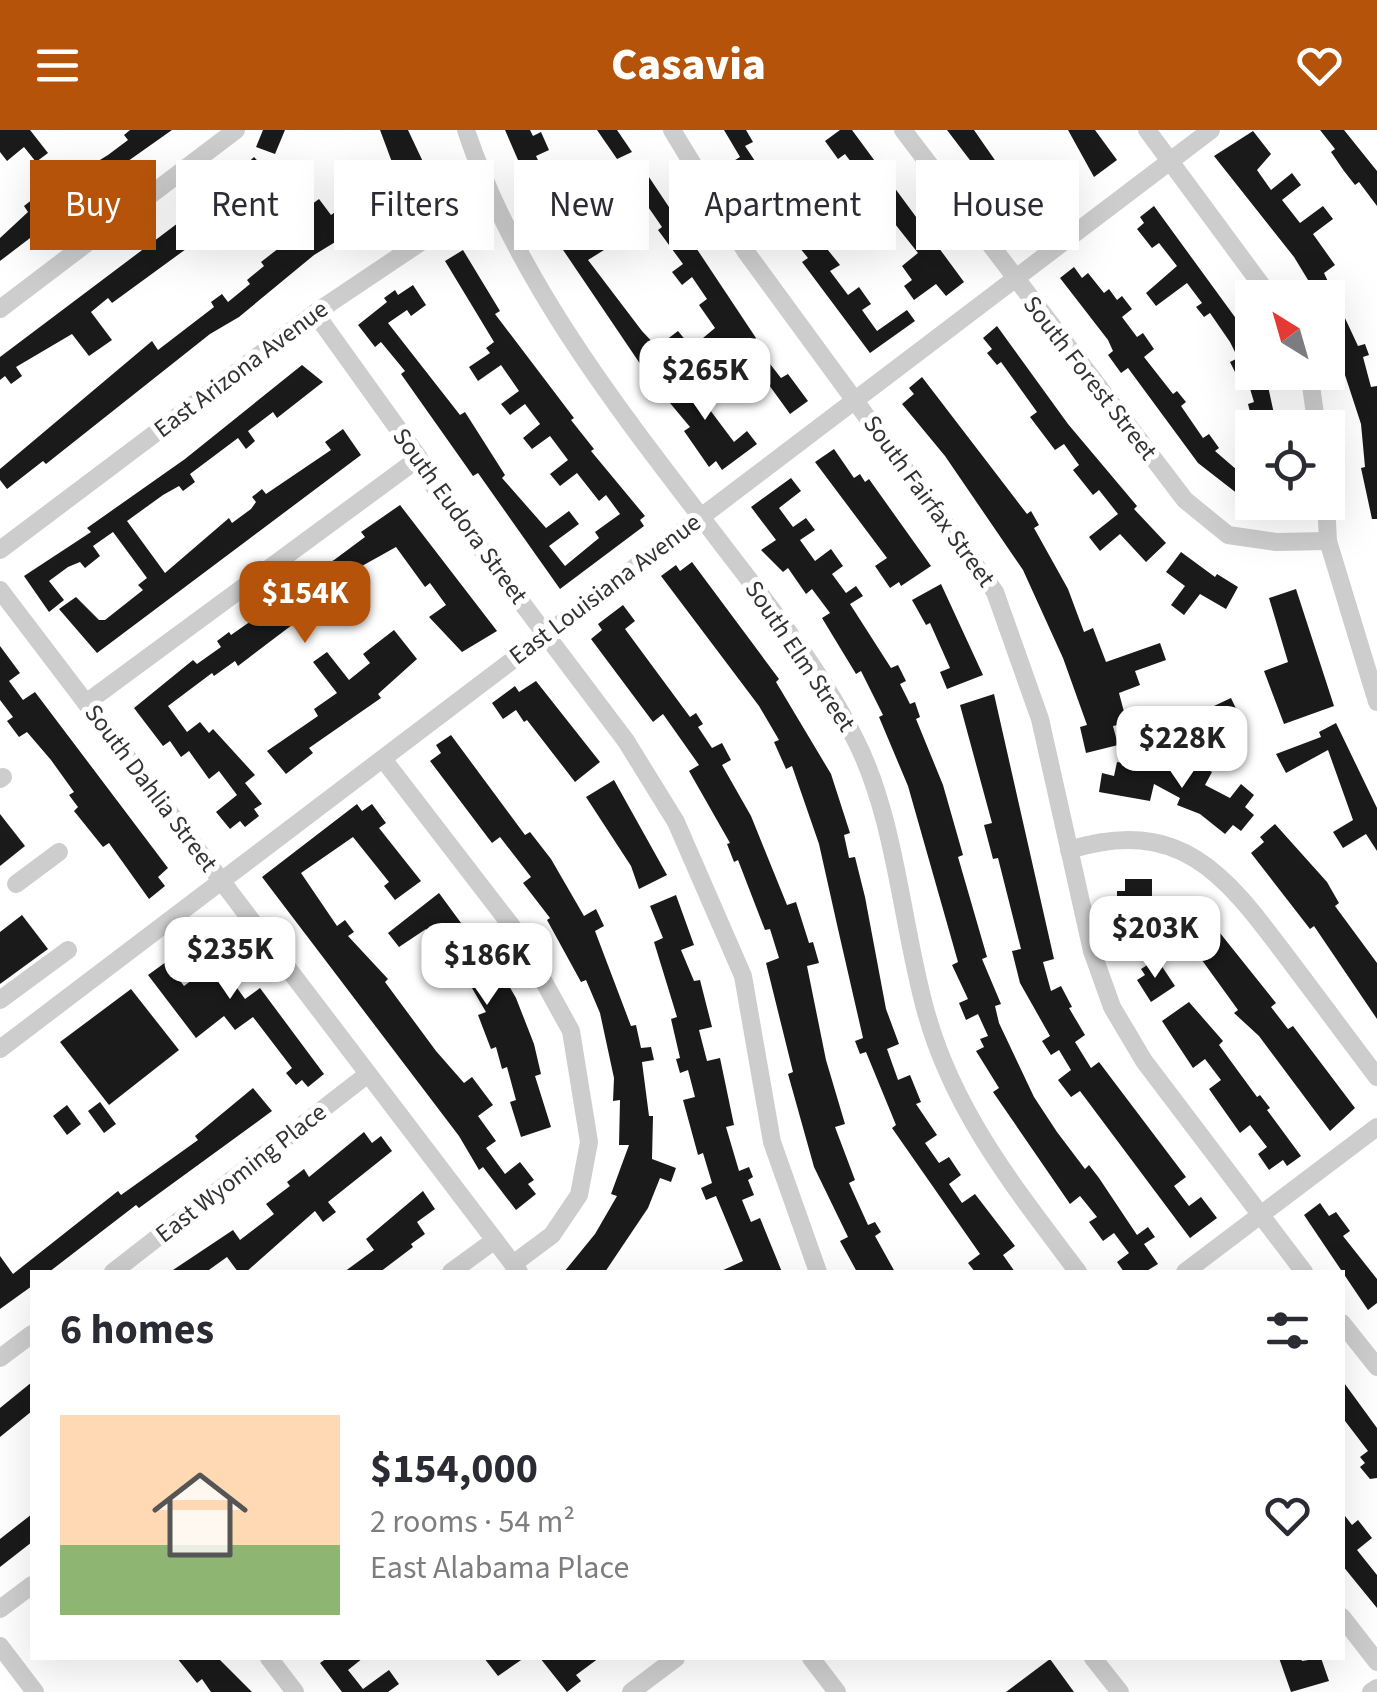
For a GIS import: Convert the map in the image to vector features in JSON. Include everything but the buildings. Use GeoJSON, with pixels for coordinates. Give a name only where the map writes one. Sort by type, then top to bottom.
{"type":"FeatureCollection","features":[{"type":"Feature","properties":{"kind":"street"},"geometry":{"type":"LineString","coordinates":[[0,309],[236,130]]}},
{"type":"Feature","properties":{"kind":"street","name":"South Elm Street"},"geometry":{"type":"LineString","coordinates":[[466,130],[476,160]]}},
{"type":"Feature","properties":{"kind":"street","name":"South Fairfax Street"},"geometry":{"type":"LineString","coordinates":[[672,130],[735,236],[995,592],[1040,720],[1092,951],[1118,1017],[1144,1061],[1302,1270]]}},
{"type":"Feature","properties":{"kind":"street","name":"South Forest Street"},"geometry":{"type":"LineString","coordinates":[[903,130],[1185,500],[1228,535],[1276,542],[1328,541]]}},
{"type":"Feature","properties":{"kind":"street"},"geometry":{"type":"LineString","coordinates":[[1147,130],[1259,280]]}},
{"type":"Feature","properties":{"kind":"street","name":"East Louisiana Avenue"},"geometry":{"type":"LineString","coordinates":[[0,1049],[1212,130]]}},
{"type":"Feature","properties":{"kind":"street","name":"South Elm Street"},"geometry":{"type":"LineString","coordinates":[[494,207],[606,391],[783,624],[857,742],[878,802],[926,1013],[950,1080],[983,1142],[1077,1270]]}},
{"type":"Feature","properties":{"kind":"street","name":"East Arizona Avenue"},"geometry":{"type":"LineString","coordinates":[[0,550],[314,313],[408,250]]}},
{"type":"Feature","properties":{"kind":"street","name":"South Eudora Street"},"geometry":{"type":"LineString","coordinates":[[314,313],[419,458],[430,481],[660,793],[743,976],[772,1142],[817,1270]]}},
{"type":"Feature","properties":{"kind":"street"},"geometry":{"type":"LineString","coordinates":[[86,703],[419,458]]}},
{"type":"Feature","properties":{"kind":"street"},"geometry":{"type":"LineString","coordinates":[[1327,520],[1328,541],[1377,702]]}},
{"type":"Feature","properties":{"kind":"street","name":"South Dahlia Street"},"geometry":{"type":"LineString","coordinates":[[0,590],[516,1268]]}},
{"type":"Feature","properties":{"kind":"street"},"geometry":{"type":"LineString","coordinates":[[382,759],[518,934],[571,1032],[589,1142],[579,1195],[552,1234],[516,1268]]}},
{"type":"Feature","properties":{"kind":"street"},"geometry":{"type":"LineString","coordinates":[[1069,850],[1136,840],[1186,851],[1208,864],[1242,898],[1377,1077]]}},
{"type":"Feature","properties":{"kind":"street"},"geometry":{"type":"LineString","coordinates":[[16,884],[59,852]]}},
{"type":"Feature","properties":{"kind":"street"},"geometry":{"type":"LineString","coordinates":[[0,1000],[68,950]]}},
{"type":"Feature","properties":{"kind":"street","name":"East Wyoming Place"},"geometry":{"type":"LineString","coordinates":[[116,1270],[368,1074]]}},
{"type":"Feature","properties":{"kind":"street"},"geometry":{"type":"LineString","coordinates":[[1188,1270],[1377,1127]]}},
{"type":"Feature","properties":{"kind":"street"},"geometry":{"type":"LineString","coordinates":[[454,1270],[495,1240]]}},
{"type":"Feature","properties":{"kind":"street"},"geometry":{"type":"LineString","coordinates":[[1345,1326],[1377,1367]]}},
{"type":"Feature","properties":{"kind":"street"},"geometry":{"type":"LineString","coordinates":[[0,1358],[30,1336]]}},
{"type":"Feature","properties":{"kind":"street"},"geometry":{"type":"LineString","coordinates":[[0,1609],[30,1586]]}},
{"type":"Feature","properties":{"kind":"street"},"geometry":{"type":"LineString","coordinates":[[1345,1621],[1377,1662]]}},
{"type":"Feature","properties":{"kind":"street"},"geometry":{"type":"LineString","coordinates":[[0,1646],[35,1692]]}},
{"type":"Feature","properties":{"kind":"street"},"geometry":{"type":"LineString","coordinates":[[271,1660],[295,1692]]}},
{"type":"Feature","properties":{"kind":"street"},"geometry":{"type":"LineString","coordinates":[[631,1692],[673,1660]]}},
{"type":"Feature","properties":{"kind":"street"},"geometry":{"type":"LineString","coordinates":[[812,1660],[837,1692]]}},
{"type":"Feature","properties":{"kind":"street"},"geometry":{"type":"LineString","coordinates":[[1095,1660],[1120,1692]]}}]}
